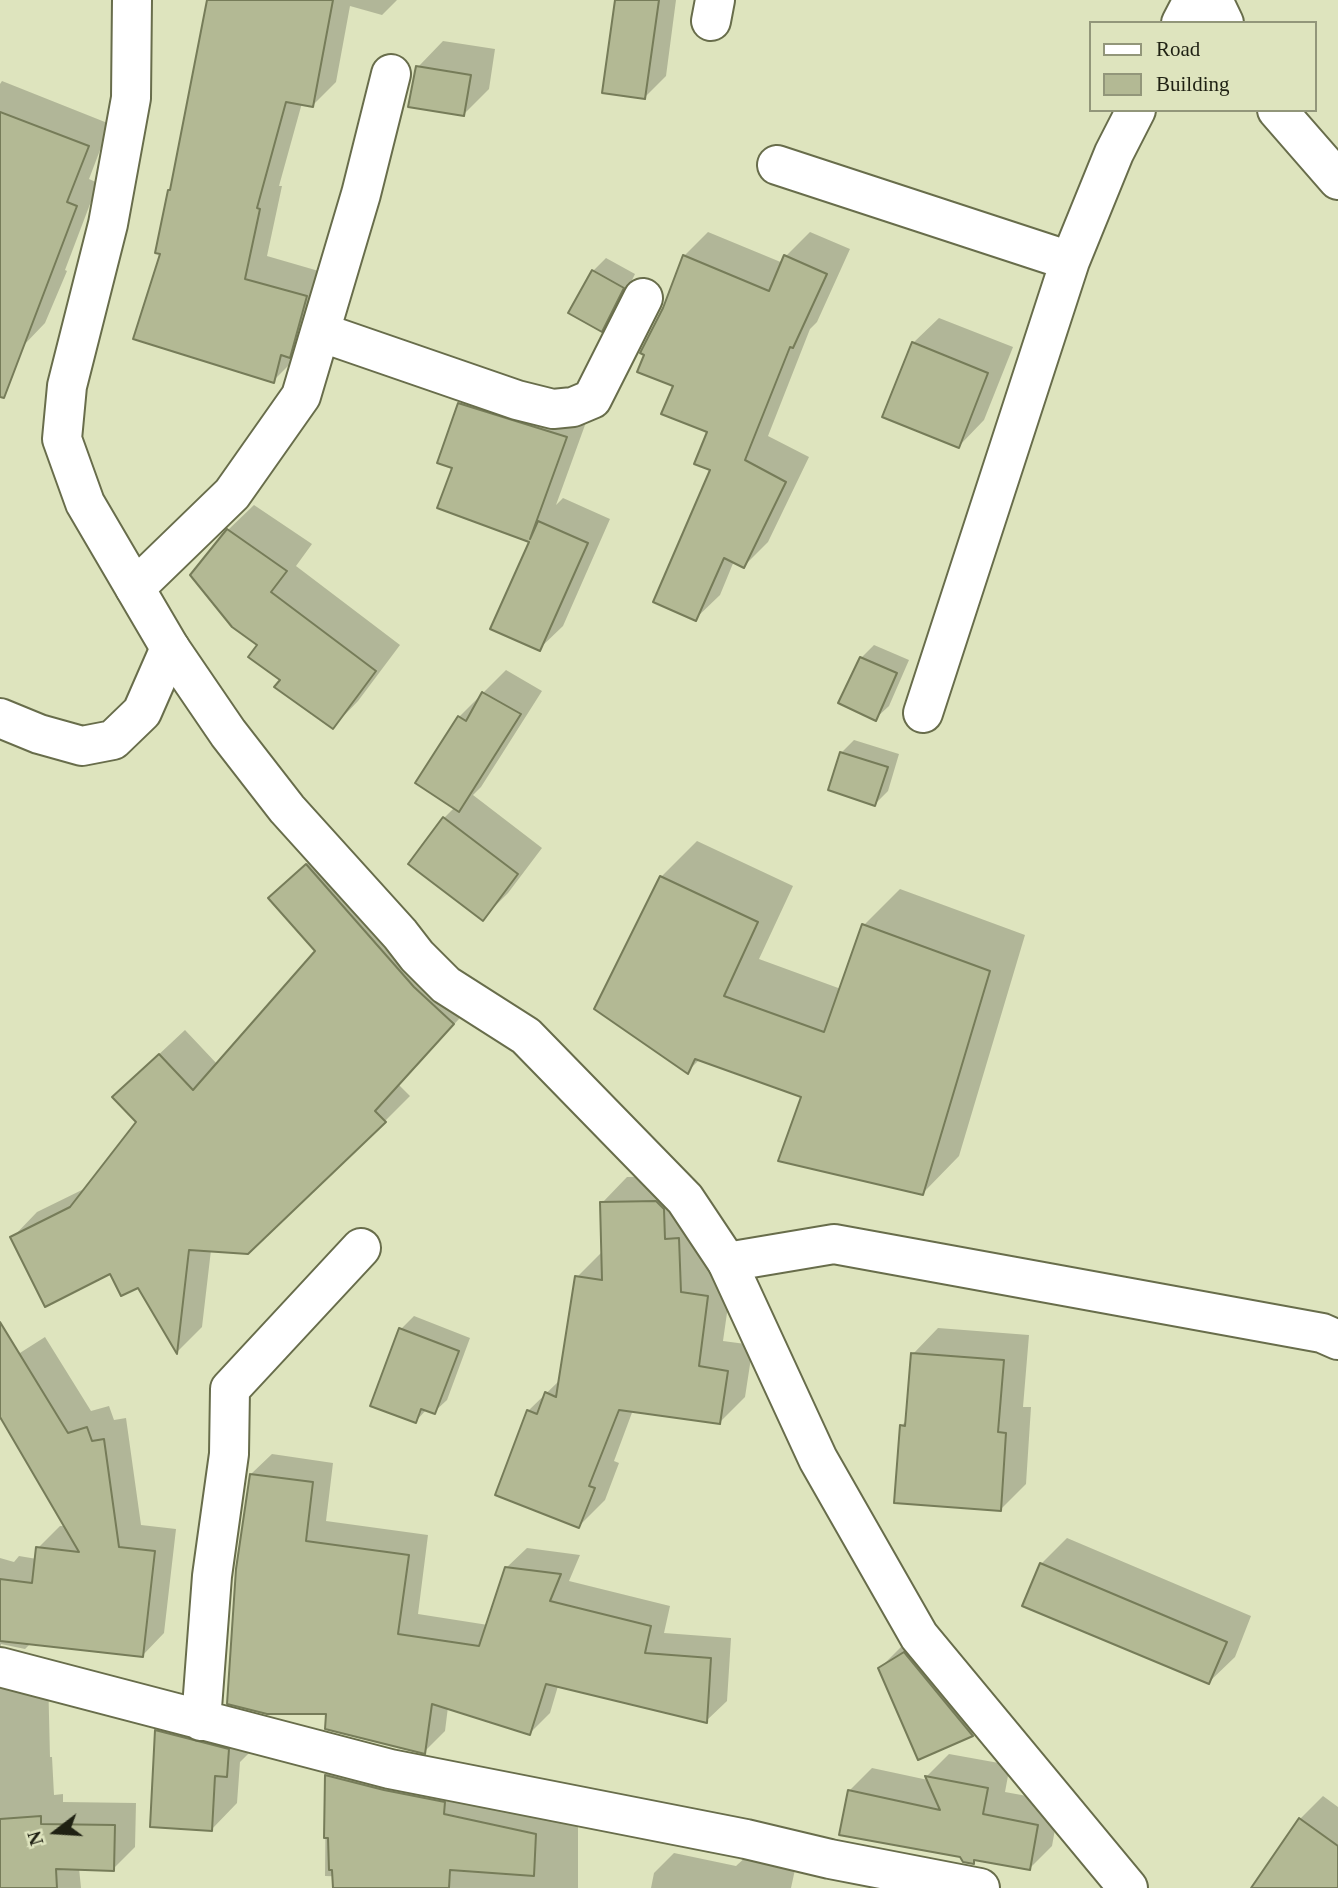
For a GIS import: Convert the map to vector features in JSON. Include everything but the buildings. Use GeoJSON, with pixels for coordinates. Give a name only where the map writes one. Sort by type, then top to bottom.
{"type":"FeatureCollection","features":[{"type":"Feature","properties":{"kind":"street"},"geometry":{"type":"LineString","coordinates":[[132,0],[131,98],[108,223],[66,386],[62,439],[85,503],[170,648],[228,733],[288,809],[417,956],[446,985],[526,1036],[685,1199],[727,1262],[818,1459],[919,1636],[1128,1888]]}},
{"type":"Feature","properties":{"kind":"street"},"geometry":{"type":"LineString","coordinates":[[1182,21],[1194,0]]}},
{"type":"Feature","properties":{"kind":"street"},"geometry":{"type":"LineString","coordinates":[[1213,0],[1223,21]]}},
{"type":"Feature","properties":{"kind":"street"},"geometry":{"type":"LineString","coordinates":[[135,588],[232,494],[301,396],[361,194],[391,74]]}},
{"type":"Feature","properties":{"kind":"street"},"geometry":{"type":"LineString","coordinates":[[923,713],[1070,261],[1114,153],[1135,112]]}},
{"type":"Feature","properties":{"kind":"street"},"geometry":{"type":"LineString","coordinates":[[1280,112],[1338,180]]}},
{"type":"Feature","properties":{"kind":"street"},"geometry":{"type":"LineString","coordinates":[[777,165],[1070,261]]}},
{"type":"Feature","properties":{"kind":"street"},"geometry":{"type":"LineString","coordinates":[[320,332],[517,400],[553,409],[573,407],[592,400],[643,298]]}},
{"type":"Feature","properties":{"kind":"street"},"geometry":{"type":"LineString","coordinates":[[0,718],[39,734],[82,746],[113,740],[142,712],[170,648]]}},
{"type":"Feature","properties":{"kind":"street"},"geometry":{"type":"LineString","coordinates":[[727,1262],[834,1244],[1322,1333],[1338,1340]]}},
{"type":"Feature","properties":{"kind":"street"},"geometry":{"type":"LineString","coordinates":[[201,1721],[212,1576],[229,1454],[230,1389],[361,1248]]}},
{"type":"Feature","properties":{"kind":"street"},"geometry":{"type":"LineString","coordinates":[[0,1667],[390,1769],[981,1888]]}}]}
